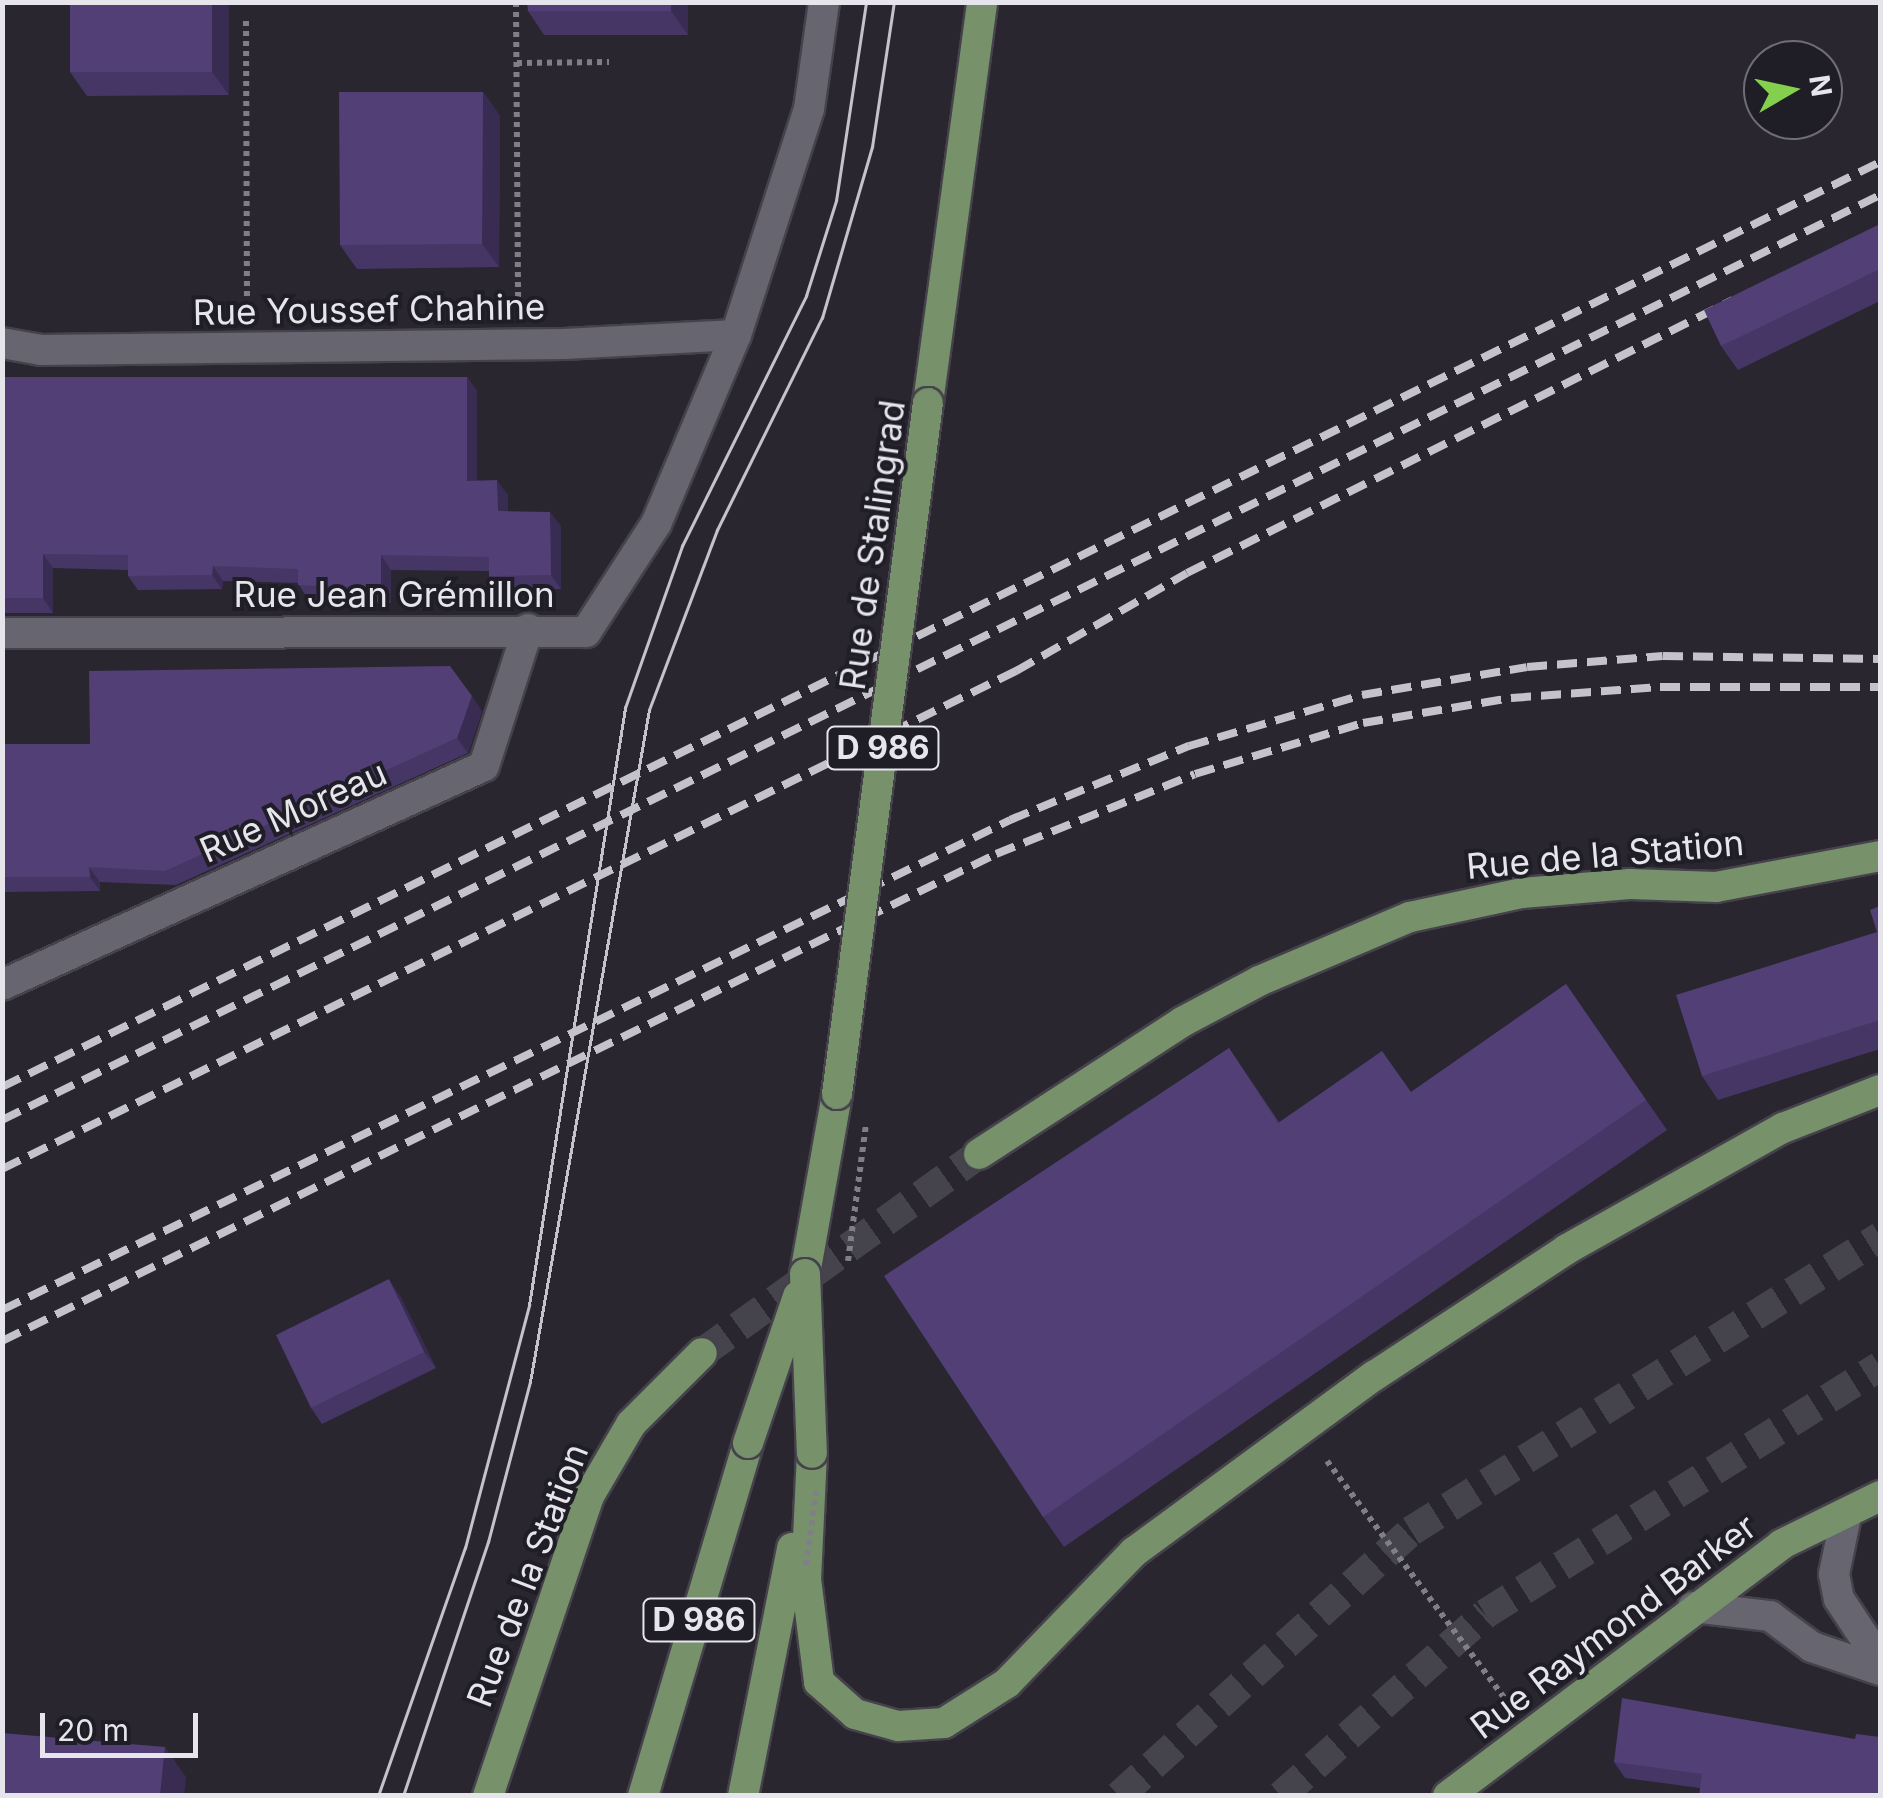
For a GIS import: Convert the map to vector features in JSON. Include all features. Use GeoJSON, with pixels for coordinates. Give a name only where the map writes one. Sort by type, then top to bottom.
{"type":"FeatureCollection","features":[{"type":"Feature","properties":{"kind":"main road","name":"Rue de Stalingrad"},"geometry":{"type":"LineString","coordinates":[[642,1796],[748,1443],[806,1274],[838,1094],[982,2]]}},
{"type":"Feature","properties":{"kind":"main road","name":"Rue de la Station"},"geometry":{"type":"LineString","coordinates":[[979,1154],[1182,1022],[1258,980],[1410,917],[1522,892],[1630,884],[1716,887],[1880,856]]}},
{"type":"Feature","properties":{"kind":"main road"},"geometry":{"type":"LineString","coordinates":[[812,1453],[806,1579],[819,1682],[854,1714],[898,1726],[944,1723],[1007,1683],[1134,1552],[1374,1376],[1584,1239],[1783,1128],[1880,1090]]}},
{"type":"Feature","properties":{"kind":"main road","name":"Rue de Stalingrad"},"geometry":{"type":"LineString","coordinates":[[743,1796],[812,1453],[806,1274]]}},
{"type":"Feature","properties":{"kind":"main road","name":"Rue de la Station"},"geometry":{"type":"LineString","coordinates":[[488,1796],[597,1481],[630,1424],[702,1353]]}},
{"type":"Feature","properties":{"kind":"main road","name":"Rue Raymond Barker"},"geometry":{"type":"LineString","coordinates":[[1448,1796],[1692,1607],[1782,1544],[1846,1516],[1880,1496]]}},
{"type":"Feature","properties":{"kind":"street","name":"Rue Jean Grémillon"},"geometry":{"type":"LineString","coordinates":[[2,633],[528,629],[586,632],[656,524],[736,335],[809,109],[824,2]]}},
{"type":"Feature","properties":{"kind":"street","name":"Rue Youssef Chahine"},"geometry":{"type":"LineString","coordinates":[[2,343],[41,350],[518,345],[736,335]]}},
{"type":"Feature","properties":{"kind":"street","name":"Rue Moreau"},"geometry":{"type":"LineString","coordinates":[[2,985],[484,766],[528,629]]}},
{"type":"Feature","properties":{"kind":"street"},"geometry":{"type":"LineString","coordinates":[[1846,1516],[1834,1574],[1839,1599],[1880,1661]]}},
{"type":"Feature","properties":{"kind":"street"},"geometry":{"type":"LineString","coordinates":[[1692,1607],[1770,1616],[1812,1646],[1880,1670]]}},
{"type":"Feature","properties":{"kind":"path"},"geometry":{"type":"LineString","coordinates":[[516,2],[518,345]]}},
{"type":"Feature","properties":{"kind":"path"},"geometry":{"type":"LineString","coordinates":[[246,21],[247,347]]}},
{"type":"Feature","properties":{"kind":"path"},"geometry":{"type":"LineString","coordinates":[[516,63],[609,62]]}},
{"type":"Feature","properties":{"kind":"path"},"geometry":{"type":"LineString","coordinates":[[1339,1478],[1512,1707]]}},
{"type":"Feature","properties":{"kind":"building"},"geometry":{"type":"Polygon","coordinates":[[[70,2],[212,2],[212,72],[70,72],[70,2]]]}},
{"type":"Feature","properties":{"kind":"building"},"geometry":{"type":"Polygon","coordinates":[[[527,2],[671,2],[671,11],[528,11],[527,2]]]}},
{"type":"Feature","properties":{"kind":"building"},"geometry":{"type":"Polygon","coordinates":[[[339,92],[483,92],[482,244],[340,245],[339,92]]]}},
{"type":"Feature","properties":{"kind":"building"},"geometry":{"type":"Polygon","coordinates":[[[1880,224],[1880,269],[1721,346],[1704,310],[1880,224]]]}},
{"type":"Feature","properties":{"kind":"building"},"geometry":{"type":"Polygon","coordinates":[[[2,377],[467,377],[467,481],[497,480],[498,511],[550,512],[551,575],[489,576],[489,557],[381,555],[381,588],[298,585],[298,569],[213,566],[212,575],[128,576],[128,555],[43,554],[43,598],[2,598],[2,377]]]}},
{"type":"Feature","properties":{"kind":"building"},"geometry":{"type":"Polygon","coordinates":[[[450,666],[472,696],[457,738],[165,871],[89,867],[90,877],[2,877],[2,744],[90,744],[89,671],[450,666]]]}},
{"type":"Feature","properties":{"kind":"building"},"geometry":{"type":"Polygon","coordinates":[[[1880,906],[1880,1020],[1702,1076],[1676,995],[1877,932],[1870,910],[1880,906]]]}},
{"type":"Feature","properties":{"kind":"building"},"geometry":{"type":"Polygon","coordinates":[[[1566,984],[1646,1100],[1043,1517],[884,1276],[1229,1048],[1278,1123],[1382,1051],[1411,1092],[1566,984]]]}},
{"type":"Feature","properties":{"kind":"building"},"geometry":{"type":"Polygon","coordinates":[[[389,1279],[424,1352],[311,1408],[276,1335],[389,1279]]]}},
{"type":"Feature","properties":{"kind":"building"},"geometry":{"type":"Polygon","coordinates":[[[1622,1698],[1855,1739],[1856,1734],[1880,1737],[1880,1796],[1699,1796],[1702,1774],[1614,1762],[1622,1698]]]}},
{"type":"Feature","properties":{"kind":"building"},"geometry":{"type":"Polygon","coordinates":[[[2,1733],[165,1747],[160,1796],[2,1796],[2,1733]]]}},
{"type":"Feature","properties":{"kind":"tunnel"},"geometry":{"type":"LineString","coordinates":[[702,1353],[979,1154]]}},
{"type":"Feature","properties":{"kind":"tunnel"},"geometry":{"type":"LineString","coordinates":[[1119,1796],[1411,1531],[1880,1237]]}},
{"type":"Feature","properties":{"kind":"tunnel"},"geometry":{"type":"LineString","coordinates":[[1281,1796],[1485,1614],[1880,1366]]}},
{"type":"Feature","properties":{"kind":"tram line"},"geometry":{"type":"LineString","coordinates":[[378,1796],[465,1548],[529,1305],[625,708],[682,546],[806,296],[836,201],[866,2]]}},
{"type":"Feature","properties":{"kind":"tram line"},"geometry":{"type":"LineString","coordinates":[[403,1796],[488,1542],[530,1382],[649,710],[717,530],[822,318],[872,147],[894,2]]}},
{"type":"Feature","properties":{"kind":"railway"},"geometry":{"type":"LineString","coordinates":[[2,1087],[1880,162]]}},
{"type":"Feature","properties":{"kind":"railway"},"geometry":{"type":"LineString","coordinates":[[2,1120],[1880,195]]}},
{"type":"Feature","properties":{"kind":"railway"},"geometry":{"type":"LineString","coordinates":[[2,1169],[1016,671],[1187,573],[1733,300]]}},
{"type":"Feature","properties":{"kind":"railway"},"geometry":{"type":"LineString","coordinates":[[2,1310],[1010,820],[1189,746],[1362,695],[1527,667],[1663,656],[1880,659]]}},
{"type":"Feature","properties":{"kind":"railway"},"geometry":{"type":"LineString","coordinates":[[2,1341],[996,854],[1195,774],[1363,723],[1511,698],[1660,687],[1880,687]]}}]}
